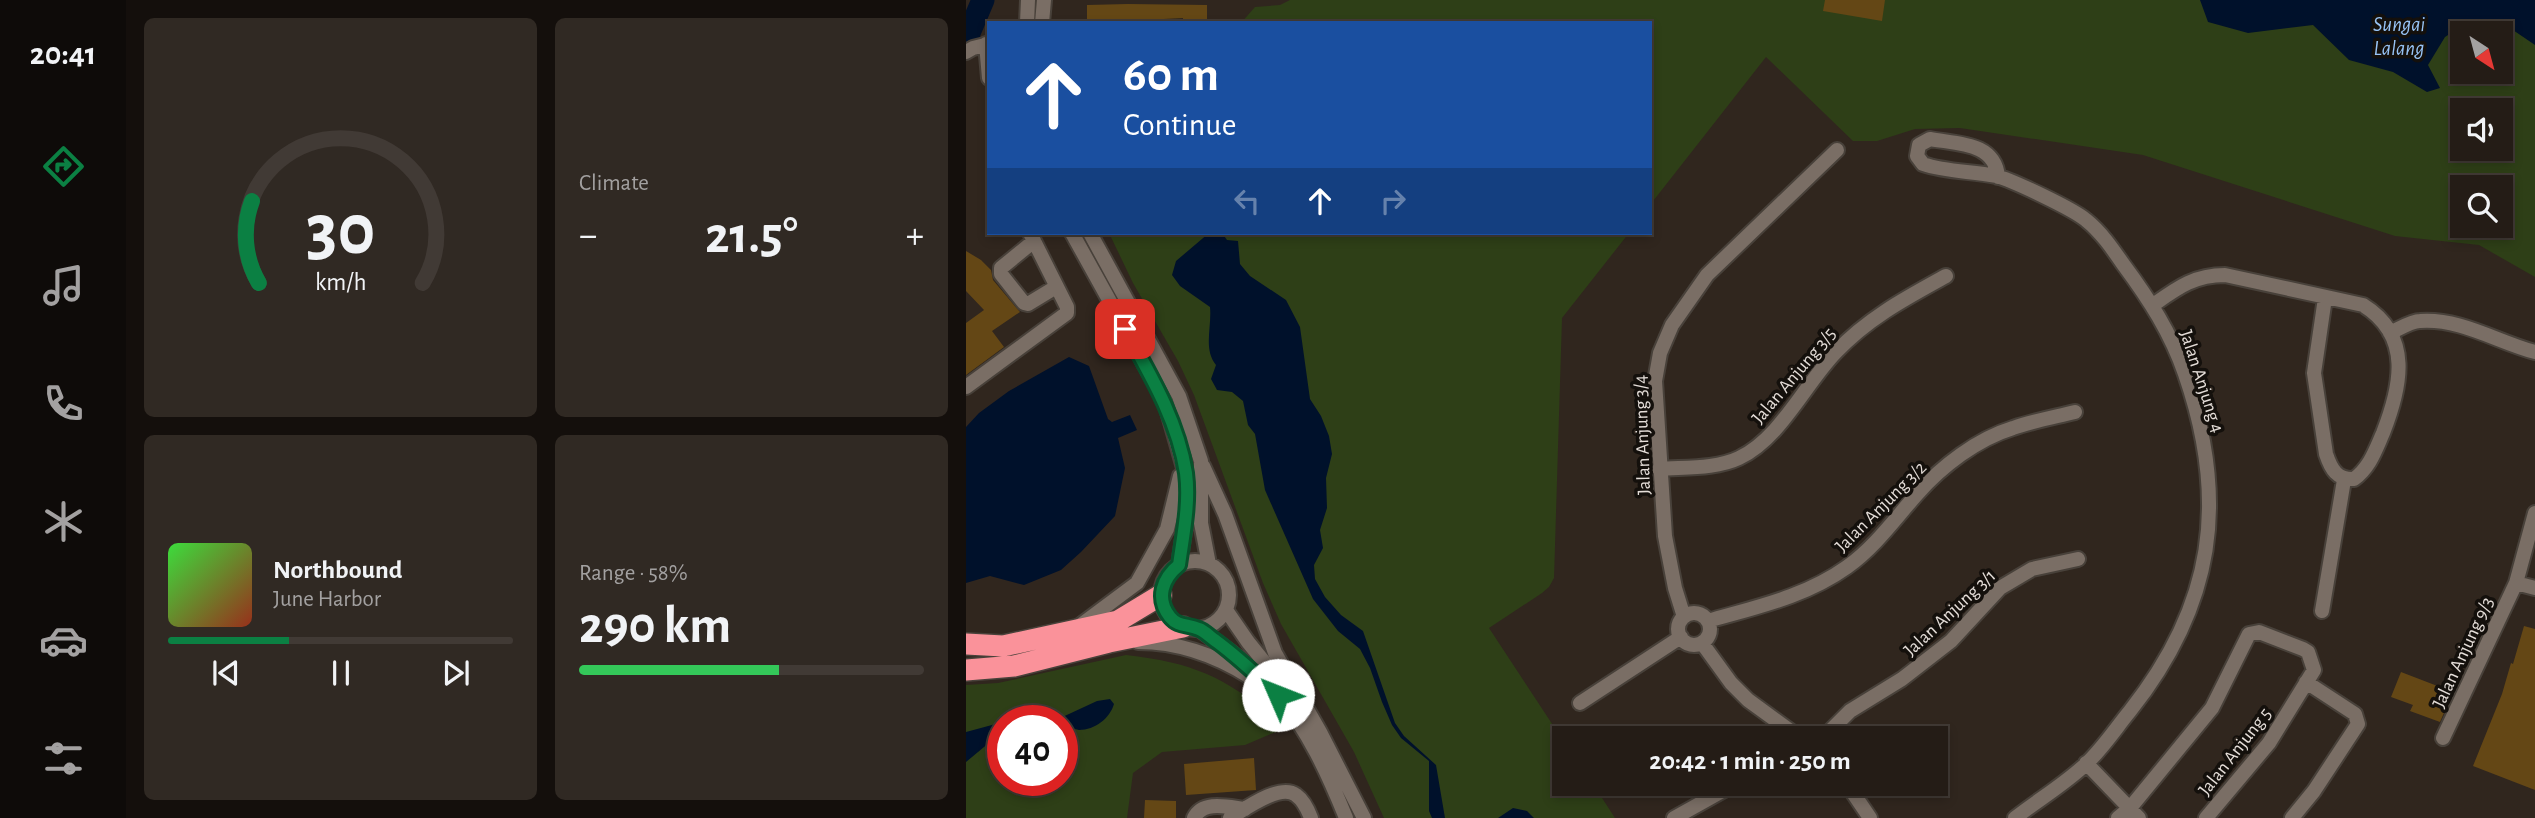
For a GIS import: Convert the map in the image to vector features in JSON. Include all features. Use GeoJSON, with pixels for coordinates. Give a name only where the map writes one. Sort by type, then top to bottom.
{"type":"FeatureCollection","features":[{"type":"Feature","properties":{"kind":"highway"},"geometry":{"type":"LineString","coordinates":[[966,645],[1003,646],[1118,621],[1161,595]]}},
{"type":"Feature","properties":{"kind":"highway"},"geometry":{"type":"LineString","coordinates":[[966,670],[1014,666],[1110,642],[1191,628]]}},
{"type":"Feature","properties":{"kind":"street"},"geometry":{"type":"LineString","coordinates":[[1027,21],[1028,0]]}},
{"type":"Feature","properties":{"kind":"street"},"geometry":{"type":"LineString","coordinates":[[1042,21],[1044,0]]}},
{"type":"Feature","properties":{"kind":"street"},"geometry":{"type":"LineString","coordinates":[[966,52],[987,44]]}},
{"type":"Feature","properties":{"kind":"street","name":"Jalan Anjung 4"},"geometry":{"type":"LineString","coordinates":[[1998,177],[1994,159],[1980,148],[1930,139],[1919,145],[1917,156],[1923,164],[1998,177],[2085,219],[2103,236],[2153,305],[2180,362],[2194,401],[2205,446],[2209,529],[2196,596],[2165,663],[2145,692],[2086,764],[2015,818]]}},
{"type":"Feature","properties":{"kind":"street","name":"Jalan Anjung 3/4"},"geometry":{"type":"LineString","coordinates":[[1684,617],[1675,588],[1665,536],[1655,381],[1660,353],[1672,325],[1707,275],[1837,150]]}},
{"type":"Feature","properties":{"kind":"street"},"geometry":{"type":"LineString","coordinates":[[1073,235],[1165,401],[1186,475],[1185,525],[1179,565]]}},
{"type":"Feature","properties":{"kind":"street"},"geometry":{"type":"LineString","coordinates":[[1091,235],[1179,396],[1201,461],[1224,514],[1275,653],[1321,732],[1364,818]]}},
{"type":"Feature","properties":{"kind":"street"},"geometry":{"type":"LineString","coordinates":[[966,387],[1067,313],[1067,307],[1032,237],[1001,268],[1001,274],[1024,303],[1028,304],[1056,287]]}},
{"type":"Feature","properties":{"kind":"street"},"geometry":{"type":"LineString","coordinates":[[2153,305],[2176,289],[2206,275],[2225,275],[2363,305],[2374,312],[2390,333],[2397,349],[2400,367],[2395,404],[2370,463],[2354,479],[2344,480],[2337,475],[2329,465],[2326,454],[2314,373],[2325,298]]}},
{"type":"Feature","properties":{"kind":"street","name":"Jalan Anjung 3/5"},"geometry":{"type":"LineString","coordinates":[[1659,469],[1721,464],[1739,458],[1758,446],[1773,432],[1835,352],[1855,332],[1882,311],[1946,276]]}},
{"type":"Feature","properties":{"kind":"street"},"geometry":{"type":"LineString","coordinates":[[2390,333],[2418,320],[2445,323],[2472,328],[2535,352]]}},
{"type":"Feature","properties":{"kind":"street","name":"Jalan Anjung 3/2"},"geometry":{"type":"LineString","coordinates":[[1708,621],[1798,595],[1824,583],[1850,566],[1878,541],[1934,477],[1960,457],[1987,439],[2012,428],[2075,412]]}},
{"type":"Feature","properties":{"kind":"street"},"geometry":{"type":"LineString","coordinates":[[1201,461],[1201,523],[1209,564]]}},
{"type":"Feature","properties":{"kind":"street"},"geometry":{"type":"LineString","coordinates":[[1074,630],[1137,583],[1167,529],[1184,463]]}},
{"type":"Feature","properties":{"kind":"street"},"geometry":{"type":"LineString","coordinates":[[2322,611],[2344,480]]}},
{"type":"Feature","properties":{"kind":"street","name":"Jalan Anjung 9/3"},"geometry":{"type":"LineString","coordinates":[[2443,738],[2516,583],[2535,513]]}},
{"type":"Feature","properties":{"kind":"street","name":"Jalan Anjung 3/1"},"geometry":{"type":"LineString","coordinates":[[1835,726],[1850,711],[1902,679],[1951,641],[2000,588],[2032,569],[2078,559]]}},
{"type":"Feature","properties":{"kind":"street"},"geometry":{"type":"LineString","coordinates":[[1191,628],[1215,623],[1226,610],[1230,597],[1228,584],[1221,573],[1209,564],[1195,561],[1179,565],[1163,583],[1161,595],[1164,608],[1171,619],[1191,628],[1241,660],[1278,695],[1307,736],[1346,818]]}},
{"type":"Feature","properties":{"kind":"street"},"geometry":{"type":"LineString","coordinates":[[2516,583],[2535,588]]}},
{"type":"Feature","properties":{"kind":"street"},"geometry":{"type":"LineString","coordinates":[[1226,610],[1248,642],[1321,732]]}},
{"type":"Feature","properties":{"kind":"street"},"geometry":{"type":"LineString","coordinates":[[1700,614],[1708,621],[1709,633],[1702,643],[1688,643],[1681,637],[1679,627],[1684,617],[1700,614]]}},
{"type":"Feature","properties":{"kind":"street"},"geometry":{"type":"LineString","coordinates":[[2118,818],[2135,813],[2212,708],[2249,634],[2259,632],[2308,653],[2310,676],[2355,714],[2358,724],[2314,791],[2292,818]]}},
{"type":"Feature","properties":{"kind":"street"},"geometry":{"type":"LineString","coordinates":[[1580,703],[1681,637]]}},
{"type":"Feature","properties":{"kind":"street"},"geometry":{"type":"LineString","coordinates":[[1110,642],[1143,642],[1187,649],[1228,663],[1278,695]]}},
{"type":"Feature","properties":{"kind":"street"},"geometry":{"type":"LineString","coordinates":[[1702,643],[1731,683],[1748,700],[1784,726]]}},
{"type":"Feature","properties":{"kind":"street","name":"Jalan Anjung 5"},"geometry":{"type":"LineString","coordinates":[[2206,818],[2269,743],[2310,676]]}},
{"type":"Feature","properties":{"kind":"street"},"geometry":{"type":"LineString","coordinates":[[2086,764],[2135,813]]}},
{"type":"Feature","properties":{"kind":"street"},"geometry":{"type":"LineString","coordinates":[[1230,818],[1279,792],[1297,795],[1311,818]]}},
{"type":"Feature","properties":{"kind":"street"},"geometry":{"type":"LineString","coordinates":[[1674,818],[1713,796]]}},
{"type":"Feature","properties":{"kind":"street"},"geometry":{"type":"LineString","coordinates":[[1855,796],[1870,818]]}},
{"type":"Feature","properties":{"kind":"street"},"geometry":{"type":"LineString","coordinates":[[1194,818],[1199,810],[1209,806],[1245,809]]}},
{"type":"Feature","properties":{"kind":"green space"},"geometry":{"type":"Polygon","coordinates":[[[1290,0],[2535,0],[2535,277],[2479,245],[2395,236],[2143,155],[1960,128],[1915,129],[1877,141],[1853,141],[1766,57],[1652,202],[1652,21],[1243,21],[1255,7],[1280,5],[1290,0]]]}},
{"type":"Feature","properties":{"kind":"green space"},"geometry":{"type":"Polygon","coordinates":[[[1110,235],[1627,235],[1562,318],[1554,578],[1542,593],[1489,628],[1553,726],[1552,796],[1601,796],[1615,818],[1384,818],[1354,752],[1281,624],[1263,583],[1194,395],[1178,361],[1133,283],[1110,235]]]}},
{"type":"Feature","properties":{"kind":"green space"},"geometry":{"type":"Polygon","coordinates":[[[1126,655],[1151,658],[1212,676],[1247,697],[1285,728],[1245,745],[1162,752],[1133,773],[1127,818],[966,818],[966,685],[998,683],[1126,655]]]}},
{"type":"Feature","properties":{"kind":"water","name":"Sungai Lalang"},"geometry":{"type":"Polygon","coordinates":[[[2200,0],[2535,0],[2535,45],[2513,30],[2513,21],[2450,21],[2450,34],[2445,37],[2428,65],[2440,88],[2427,92],[2393,72],[2349,60],[2313,25],[2248,33],[2208,22],[2200,0]]]}},
{"type":"Feature","properties":{"kind":"water"},"geometry":{"type":"Polygon","coordinates":[[[1207,235],[1223,235],[1227,240],[1238,241],[1240,264],[1250,276],[1286,300],[1300,327],[1310,399],[1329,436],[1332,454],[1326,478],[1327,508],[1320,530],[1323,548],[1314,565],[1315,579],[1325,597],[1341,615],[1363,631],[1395,723],[1404,736],[1436,765],[1445,818],[1432,818],[1429,811],[1429,761],[1401,738],[1392,725],[1360,649],[1338,631],[1313,599],[1265,490],[1255,434],[1248,425],[1243,401],[1232,392],[1217,390],[1211,379],[1216,365],[1209,345],[1210,307],[1180,286],[1172,275],[1176,261],[1207,235]]]}},
{"type":"Feature","properties":{"kind":"water"},"geometry":{"type":"Polygon","coordinates":[[[1069,357],[1089,366],[1108,419],[1112,422],[1130,415],[1137,430],[1118,438],[1125,468],[1115,516],[1061,570],[1024,585],[990,576],[966,583],[966,427],[979,413],[1009,391],[1069,357]]]}},
{"type":"Feature","properties":{"kind":"water"},"geometry":{"type":"Polygon","coordinates":[[[1110,699],[1114,704],[1101,722],[1078,730],[1078,710],[1097,701],[1110,699]]]}},
{"type":"Feature","properties":{"kind":"water"},"geometry":{"type":"Polygon","coordinates":[[[987,726],[987,744],[966,762],[966,732],[987,726]]]}},
{"type":"Feature","properties":{"kind":"water"},"geometry":{"type":"Polygon","coordinates":[[[1513,808],[1527,811],[1534,818],[1498,818],[1513,808]]]}},
{"type":"Feature","properties":{"kind":"building"},"geometry":{"type":"Polygon","coordinates":[[[1825,0],[1885,0],[1882,21],[1823,11],[1825,0]]]}},
{"type":"Feature","properties":{"kind":"building"},"geometry":{"type":"Polygon","coordinates":[[[1087,5],[1207,5],[1207,20],[1183,18],[1087,21],[1087,5]]]}},
{"type":"Feature","properties":{"kind":"building"},"geometry":{"type":"Polygon","coordinates":[[[966,251],[991,270],[993,280],[1020,312],[992,331],[1004,347],[966,375],[966,323],[984,310],[966,291],[966,251]]]}},
{"type":"Feature","properties":{"kind":"building"},"geometry":{"type":"Polygon","coordinates":[[[2524,626],[2535,629],[2535,790],[2473,766],[2502,694],[2511,663],[2513,664],[2524,626]]]}},
{"type":"Feature","properties":{"kind":"building"},"geometry":{"type":"Polygon","coordinates":[[[2401,672],[2453,692],[2440,722],[2410,711],[2413,705],[2391,697],[2401,672]]]}},
{"type":"Feature","properties":{"kind":"building"},"geometry":{"type":"Polygon","coordinates":[[[1254,758],[1256,790],[1186,795],[1184,764],[1254,758]]]}},
{"type":"Feature","properties":{"kind":"building"},"geometry":{"type":"Polygon","coordinates":[[[1145,800],[1176,801],[1176,818],[1144,818],[1145,800]]]}},
{"type":"Feature","properties":{"kind":"waterway"},"geometry":{"type":"LineString","coordinates":[[966,40],[983,0]]}},
{"type":"Feature","properties":{"kind":"route"},"geometry":{"type":"LineString","coordinates":[[1125,329],[1165,401],[1186,475],[1185,525],[1179,565],[1163,583],[1161,595],[1164,608],[1171,619],[1183,626],[1199,629],[1241,660],[1278,695]]}}]}
